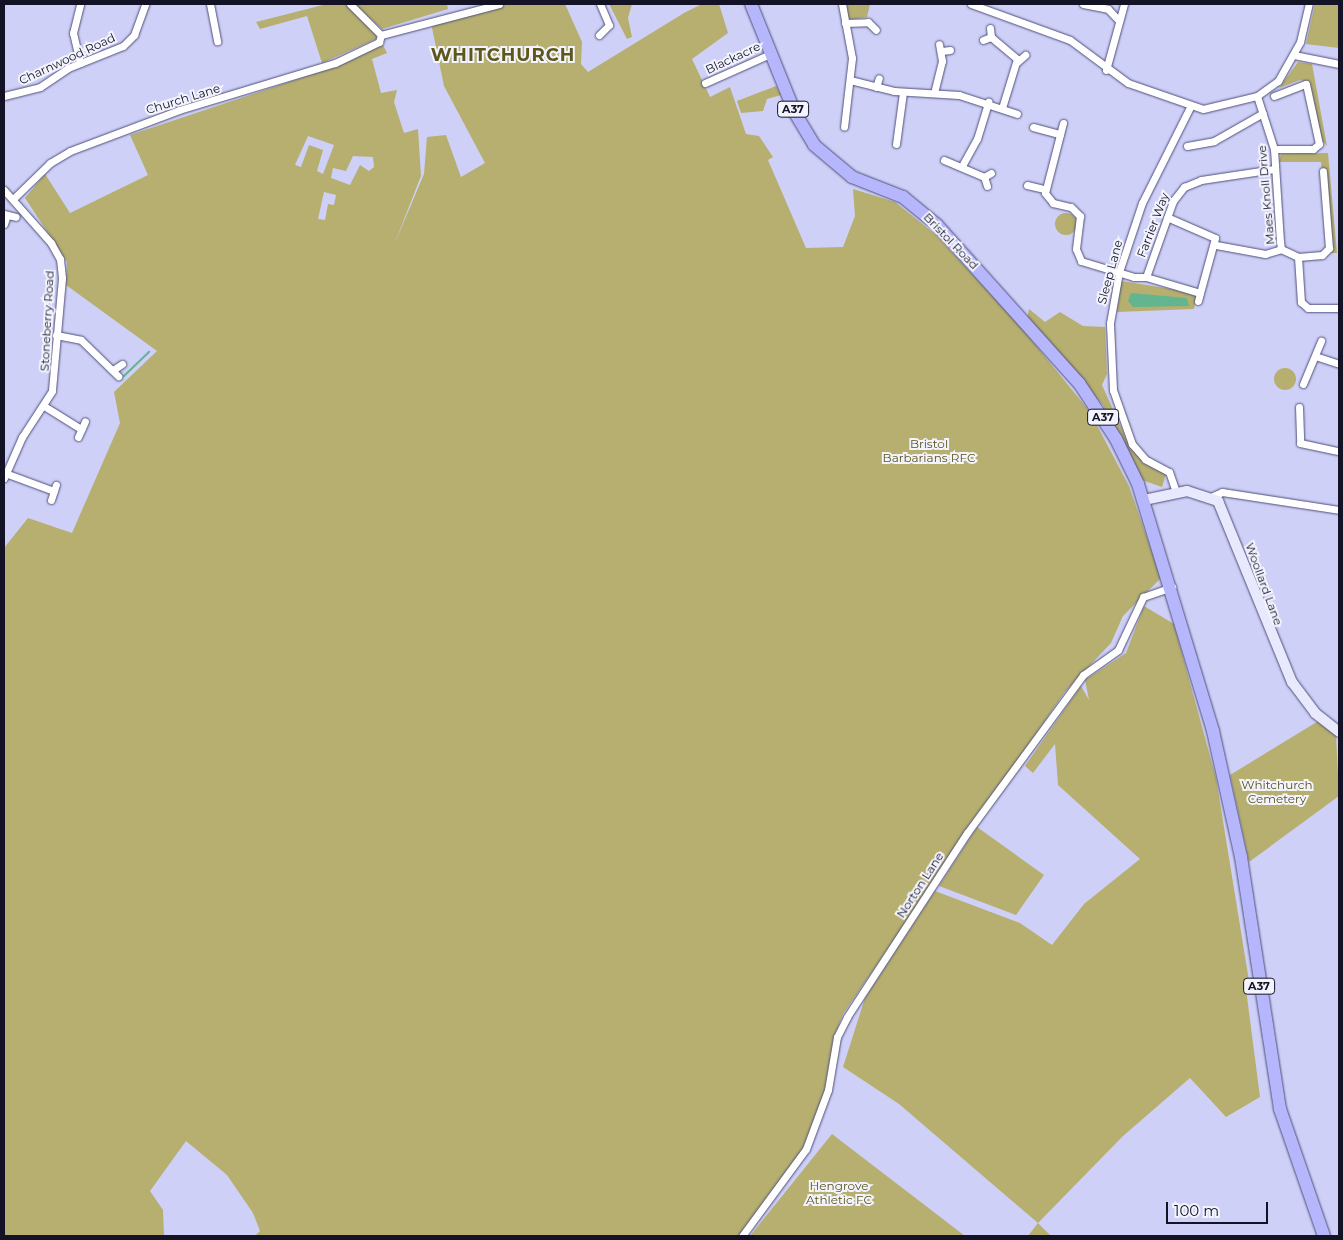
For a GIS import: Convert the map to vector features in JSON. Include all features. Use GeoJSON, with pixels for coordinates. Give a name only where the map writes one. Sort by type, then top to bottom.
{"type":"FeatureCollection","features":[{"type":"Feature","properties":{"kind":"highway","name":"Bristol Road"},"geometry":{"type":"LineString","coordinates":[[751,4],[770,54],[809,139],[839,168],[871,186],[897,195],[933,221],[1074,376],[1116,439],[1144,500]]}},
{"type":"Feature","properties":{"kind":"highway","name":"A37"},"geometry":{"type":"LineString","coordinates":[[1144,500],[1172,586],[1229,799],[1280,1109],[1324,1236]]}},
{"type":"Feature","properties":{"kind":"street"},"geometry":{"type":"LineString","coordinates":[[80,4],[73,33],[80,63]]}},
{"type":"Feature","properties":{"kind":"street","name":"Charnwood Road"},"geometry":{"type":"LineString","coordinates":[[4,96],[40,87],[80,63],[123,46],[134,35],[145,4]]}},
{"type":"Feature","properties":{"kind":"street"},"geometry":{"type":"LineString","coordinates":[[210,4],[217,41]]}},
{"type":"Feature","properties":{"kind":"street"},"geometry":{"type":"LineString","coordinates":[[350,4],[381,35],[499,4]]}},
{"type":"Feature","properties":{"kind":"street"},"geometry":{"type":"LineString","coordinates":[[599,35],[609,25],[600,4]]}},
{"type":"Feature","properties":{"kind":"street"},"geometry":{"type":"LineString","coordinates":[[842,4],[851,47],[847,125]]}},
{"type":"Feature","properties":{"kind":"street"},"geometry":{"type":"LineString","coordinates":[[971,4],[1070,40],[1106,70],[1128,83],[1190,107],[1203,110],[1257,96],[1287,69],[1294,55],[1309,4]]}},
{"type":"Feature","properties":{"kind":"street"},"geometry":{"type":"LineString","coordinates":[[1082,4],[1108,9],[1119,21]]}},
{"type":"Feature","properties":{"kind":"street"},"geometry":{"type":"LineString","coordinates":[[1106,70],[1124,4]]}},
{"type":"Feature","properties":{"kind":"street"},"geometry":{"type":"LineString","coordinates":[[845,23],[870,18],[876,30]]}},
{"type":"Feature","properties":{"kind":"street"},"geometry":{"type":"LineString","coordinates":[[990,28],[991,37],[1013,52],[1017,62]]}},
{"type":"Feature","properties":{"kind":"street","name":"Church Lane"},"geometry":{"type":"LineString","coordinates":[[13,199],[50,163],[70,151],[179,110],[335,63],[378,42],[381,35]]}},
{"type":"Feature","properties":{"kind":"street"},"geometry":{"type":"LineString","coordinates":[[983,40],[991,37]]}},
{"type":"Feature","properties":{"kind":"street"},"geometry":{"type":"LineString","coordinates":[[934,93],[944,48]]}},
{"type":"Feature","properties":{"kind":"street","name":"Blackacre"},"geometry":{"type":"LineString","coordinates":[[705,84],[770,54]]}},
{"type":"Feature","properties":{"kind":"street"},"geometry":{"type":"LineString","coordinates":[[1002,108],[1017,62],[1025,55]]}},
{"type":"Feature","properties":{"kind":"street"},"geometry":{"type":"LineString","coordinates":[[1294,55],[1339,64]]}},
{"type":"Feature","properties":{"kind":"street"},"geometry":{"type":"LineString","coordinates":[[876,87],[879,78]]}},
{"type":"Feature","properties":{"kind":"street"},"geometry":{"type":"LineString","coordinates":[[850,80],[894,91],[934,93],[988,102],[1018,114]]}},
{"type":"Feature","properties":{"kind":"street"},"geometry":{"type":"LineString","coordinates":[[1274,96],[1306,84],[1319,140],[1314,149],[1274,149]]}},
{"type":"Feature","properties":{"kind":"street"},"geometry":{"type":"LineString","coordinates":[[896,144],[904,92]]}},
{"type":"Feature","properties":{"kind":"street","name":"Maes Knoll Drive"},"geometry":{"type":"LineString","coordinates":[[1257,96],[1274,149],[1281,249],[1298,257]]}},
{"type":"Feature","properties":{"kind":"street"},"geometry":{"type":"LineString","coordinates":[[963,164],[977,139],[988,102]]}},
{"type":"Feature","properties":{"kind":"street","name":"Sleep Lane"},"geometry":{"type":"LineString","coordinates":[[1176,492],[1169,472],[1145,459],[1132,444],[1113,390],[1110,314],[1119,272],[1142,203],[1190,107]]}},
{"type":"Feature","properties":{"kind":"street"},"geometry":{"type":"LineString","coordinates":[[1187,146],[1214,141],[1263,113]]}},
{"type":"Feature","properties":{"kind":"street"},"geometry":{"type":"LineString","coordinates":[[1027,185],[1044,189],[1063,122]]}},
{"type":"Feature","properties":{"kind":"street"},"geometry":{"type":"LineString","coordinates":[[1033,127],[1060,134]]}},
{"type":"Feature","properties":{"kind":"street"},"geometry":{"type":"LineString","coordinates":[[944,160],[963,164],[987,175],[987,186]]}},
{"type":"Feature","properties":{"kind":"street","name":"Farrier Way"},"geometry":{"type":"LineString","coordinates":[[1044,189],[1053,203],[1071,208],[1080,216],[1076,249],[1081,261],[1119,272],[1146,277],[1178,192],[1193,182],[1274,170]]}},
{"type":"Feature","properties":{"kind":"street"},"geometry":{"type":"LineString","coordinates":[[1324,171],[1329,248],[1322,255],[1298,257],[1302,304],[1339,308]]}},
{"type":"Feature","properties":{"kind":"street"},"geometry":{"type":"LineString","coordinates":[[4,190],[13,199]]}},
{"type":"Feature","properties":{"kind":"street","name":"Stoneberry Road"},"geometry":{"type":"LineString","coordinates":[[5,476],[22,437],[44,406],[55,377],[60,258],[13,199]]}},
{"type":"Feature","properties":{"kind":"street"},"geometry":{"type":"LineString","coordinates":[[4,224],[6,214],[16,217]]}},
{"type":"Feature","properties":{"kind":"street"},"geometry":{"type":"LineString","coordinates":[[1146,277],[1199,297],[1216,245],[1212,234],[1167,217]]}},
{"type":"Feature","properties":{"kind":"street"},"geometry":{"type":"LineString","coordinates":[[1216,245],[1265,254],[1281,249]]}},
{"type":"Feature","properties":{"kind":"street"},"geometry":{"type":"LineString","coordinates":[[56,334],[81,340],[116,373],[122,364]]}},
{"type":"Feature","properties":{"kind":"street"},"geometry":{"type":"LineString","coordinates":[[1303,384],[1321,341]]}},
{"type":"Feature","properties":{"kind":"street"},"geometry":{"type":"LineString","coordinates":[[1315,356],[1339,364]]}},
{"type":"Feature","properties":{"kind":"street"},"geometry":{"type":"LineString","coordinates":[[44,406],[82,429]]}},
{"type":"Feature","properties":{"kind":"street"},"geometry":{"type":"LineString","coordinates":[[1299,406],[1300,443],[1339,450]]}},
{"type":"Feature","properties":{"kind":"street"},"geometry":{"type":"LineString","coordinates":[[78,438],[85,421]]}},
{"type":"Feature","properties":{"kind":"street"},"geometry":{"type":"LineString","coordinates":[[5,476],[55,488],[51,500]]}},
{"type":"Feature","properties":{"kind":"street"},"geometry":{"type":"LineString","coordinates":[[1144,500],[1176,492],[1213,496],[1222,492],[1339,510]]}},
{"type":"Feature","properties":{"kind":"street","name":"Woollard Lane"},"geometry":{"type":"LineString","coordinates":[[1213,496],[1226,514],[1269,636],[1292,682],[1315,713],[1339,732]]}},
{"type":"Feature","properties":{"kind":"street","name":"Norton Lane"},"geometry":{"type":"LineString","coordinates":[[742,1236],[806,1149],[828,1090],[837,1037],[847,1017],[967,833],[1083,675],[1118,650],[1144,598],[1172,586]]}},
{"type":"Feature","properties":{"kind":"green space"},"geometry":{"type":"Polygon","coordinates":[[[327,4],[347,4],[377,33],[376,39],[322,63],[307,16],[260,29],[256,22],[327,4]]]}},
{"type":"Feature","properties":{"kind":"green space"},"geometry":{"type":"Polygon","coordinates":[[[354,4],[447,4],[448,9],[382,29],[354,4]]]}},
{"type":"Feature","properties":{"kind":"green space","name":"Bristol Barbarians RFC"},"geometry":{"type":"Polygon","coordinates":[[[509,4],[565,4],[582,42],[581,64],[588,72],[684,13],[702,4],[719,4],[728,33],[692,59],[710,97],[730,87],[746,134],[759,136],[773,157],[768,160],[806,248],[843,247],[855,216],[853,189],[895,202],[935,234],[1020,326],[1090,412],[1129,486],[1161,578],[1123,616],[1111,643],[1064,693],[843,1014],[834,1037],[825,1090],[803,1150],[739,1236],[255,1236],[260,1231],[253,1213],[227,1175],[186,1141],[150,1191],[163,1210],[164,1236],[4,1236],[4,548],[28,518],[72,533],[120,423],[114,392],[157,351],[66,285],[67,262],[25,198],[45,174],[70,213],[148,175],[130,135],[328,69],[382,43],[387,53],[372,59],[381,93],[397,90],[394,102],[404,133],[418,129],[421,176],[394,245],[424,174],[427,137],[446,135],[461,177],[485,163],[444,86],[431,23],[509,4]],[[308,136],[295,165],[301,167],[309,145],[323,150],[317,171],[323,174],[334,145],[308,136]],[[353,156],[346,171],[333,168],[331,178],[350,185],[360,165],[369,171],[374,167],[373,157],[353,156]],[[324,192],[318,219],[325,220],[328,204],[334,205],[336,195],[324,192]]]}},
{"type":"Feature","properties":{"kind":"green space"},"geometry":{"type":"Polygon","coordinates":[[[609,4],[632,4],[628,18],[632,37],[627,39],[609,4]]]}},
{"type":"Feature","properties":{"kind":"green space"},"geometry":{"type":"Polygon","coordinates":[[[847,4],[870,4],[867,17],[848,20],[847,4]]]}},
{"type":"Feature","properties":{"kind":"green space"},"geometry":{"type":"Polygon","coordinates":[[[1315,4],[1339,4],[1339,48],[1306,44],[1315,4]]]}},
{"type":"Feature","properties":{"kind":"green space"},"geometry":{"type":"Polygon","coordinates":[[[1298,62],[1312,64],[1327,146],[1321,139],[1308,82],[1300,80],[1279,88],[1298,62]]]}},
{"type":"Feature","properties":{"kind":"green space"},"geometry":{"type":"Polygon","coordinates":[[[776,86],[781,95],[767,99],[763,111],[741,113],[737,101],[776,86]]]}},
{"type":"Feature","properties":{"kind":"green space"},"geometry":{"type":"Polygon","coordinates":[[[1328,153],[1337,253],[1329,253],[1321,162],[1279,162],[1281,154],[1328,153]]]}},
{"type":"Feature","properties":{"kind":"green space"},"geometry":{"type":"Polygon","coordinates":[[[1066,213],[1074,216],[1077,224],[1074,232],[1066,235],[1058,232],[1055,224],[1058,216],[1066,213]]]}},
{"type":"Feature","properties":{"kind":"green space"},"geometry":{"type":"Polygon","coordinates":[[[1121,281],[1197,293],[1194,309],[1117,312],[1121,281]]]}},
{"type":"Feature","properties":{"kind":"green space"},"geometry":{"type":"Polygon","coordinates":[[[1029,309],[1045,322],[1060,312],[1083,326],[1105,327],[1107,374],[1102,385],[1131,449],[1166,474],[1162,487],[1142,480],[1103,405],[1027,319],[1029,309]]]}},
{"type":"Feature","properties":{"kind":"green space"},"geometry":{"type":"Polygon","coordinates":[[[1285,368],[1293,371],[1296,379],[1293,387],[1285,390],[1277,387],[1274,379],[1277,371],[1285,368]]]}},
{"type":"Feature","properties":{"kind":"green space"},"geometry":{"type":"Polygon","coordinates":[[[1144,606],[1174,624],[1216,778],[1249,981],[1246,989],[1260,1097],[1226,1117],[1190,1078],[1123,1136],[1038,1223],[899,1104],[843,1067],[865,998],[935,891],[1020,923],[1052,945],[1084,904],[1140,859],[1058,785],[1055,744],[1033,773],[1025,766],[1081,686],[1089,700],[1085,680],[1126,653],[1144,606]]]}},
{"type":"Feature","properties":{"kind":"green space","name":"Whitchurch Cemetery"},"geometry":{"type":"Polygon","coordinates":[[[1320,720],[1336,734],[1339,796],[1249,862],[1230,775],[1320,720]]]}},
{"type":"Feature","properties":{"kind":"green space"},"geometry":{"type":"Polygon","coordinates":[[[977,827],[1044,875],[1016,915],[939,886],[977,827]]]}},
{"type":"Feature","properties":{"kind":"green space","name":"Hengrove Athletic FC"},"geometry":{"type":"Polygon","coordinates":[[[832,1134],[965,1236],[750,1236],[832,1134]]]}},
{"type":"Feature","properties":{"kind":"green space"},"geometry":{"type":"Polygon","coordinates":[[[1038,1223],[1051,1236],[1028,1236],[1038,1223]]]}},
{"type":"Feature","properties":{"kind":"shaded area"},"geometry":{"type":"Polygon","coordinates":[[[1131,293],[1187,298],[1189,306],[1133,307],[1128,301],[1131,293]]]}},
{"type":"Feature","properties":{"kind":"waterway"},"geometry":{"type":"LineString","coordinates":[[124,376],[149,352]]}},
{"type":"Feature","properties":{"kind":"district","name":"WHITCHURCH"},"geometry":{"type":"Point","coordinates":[503,55]}}]}
